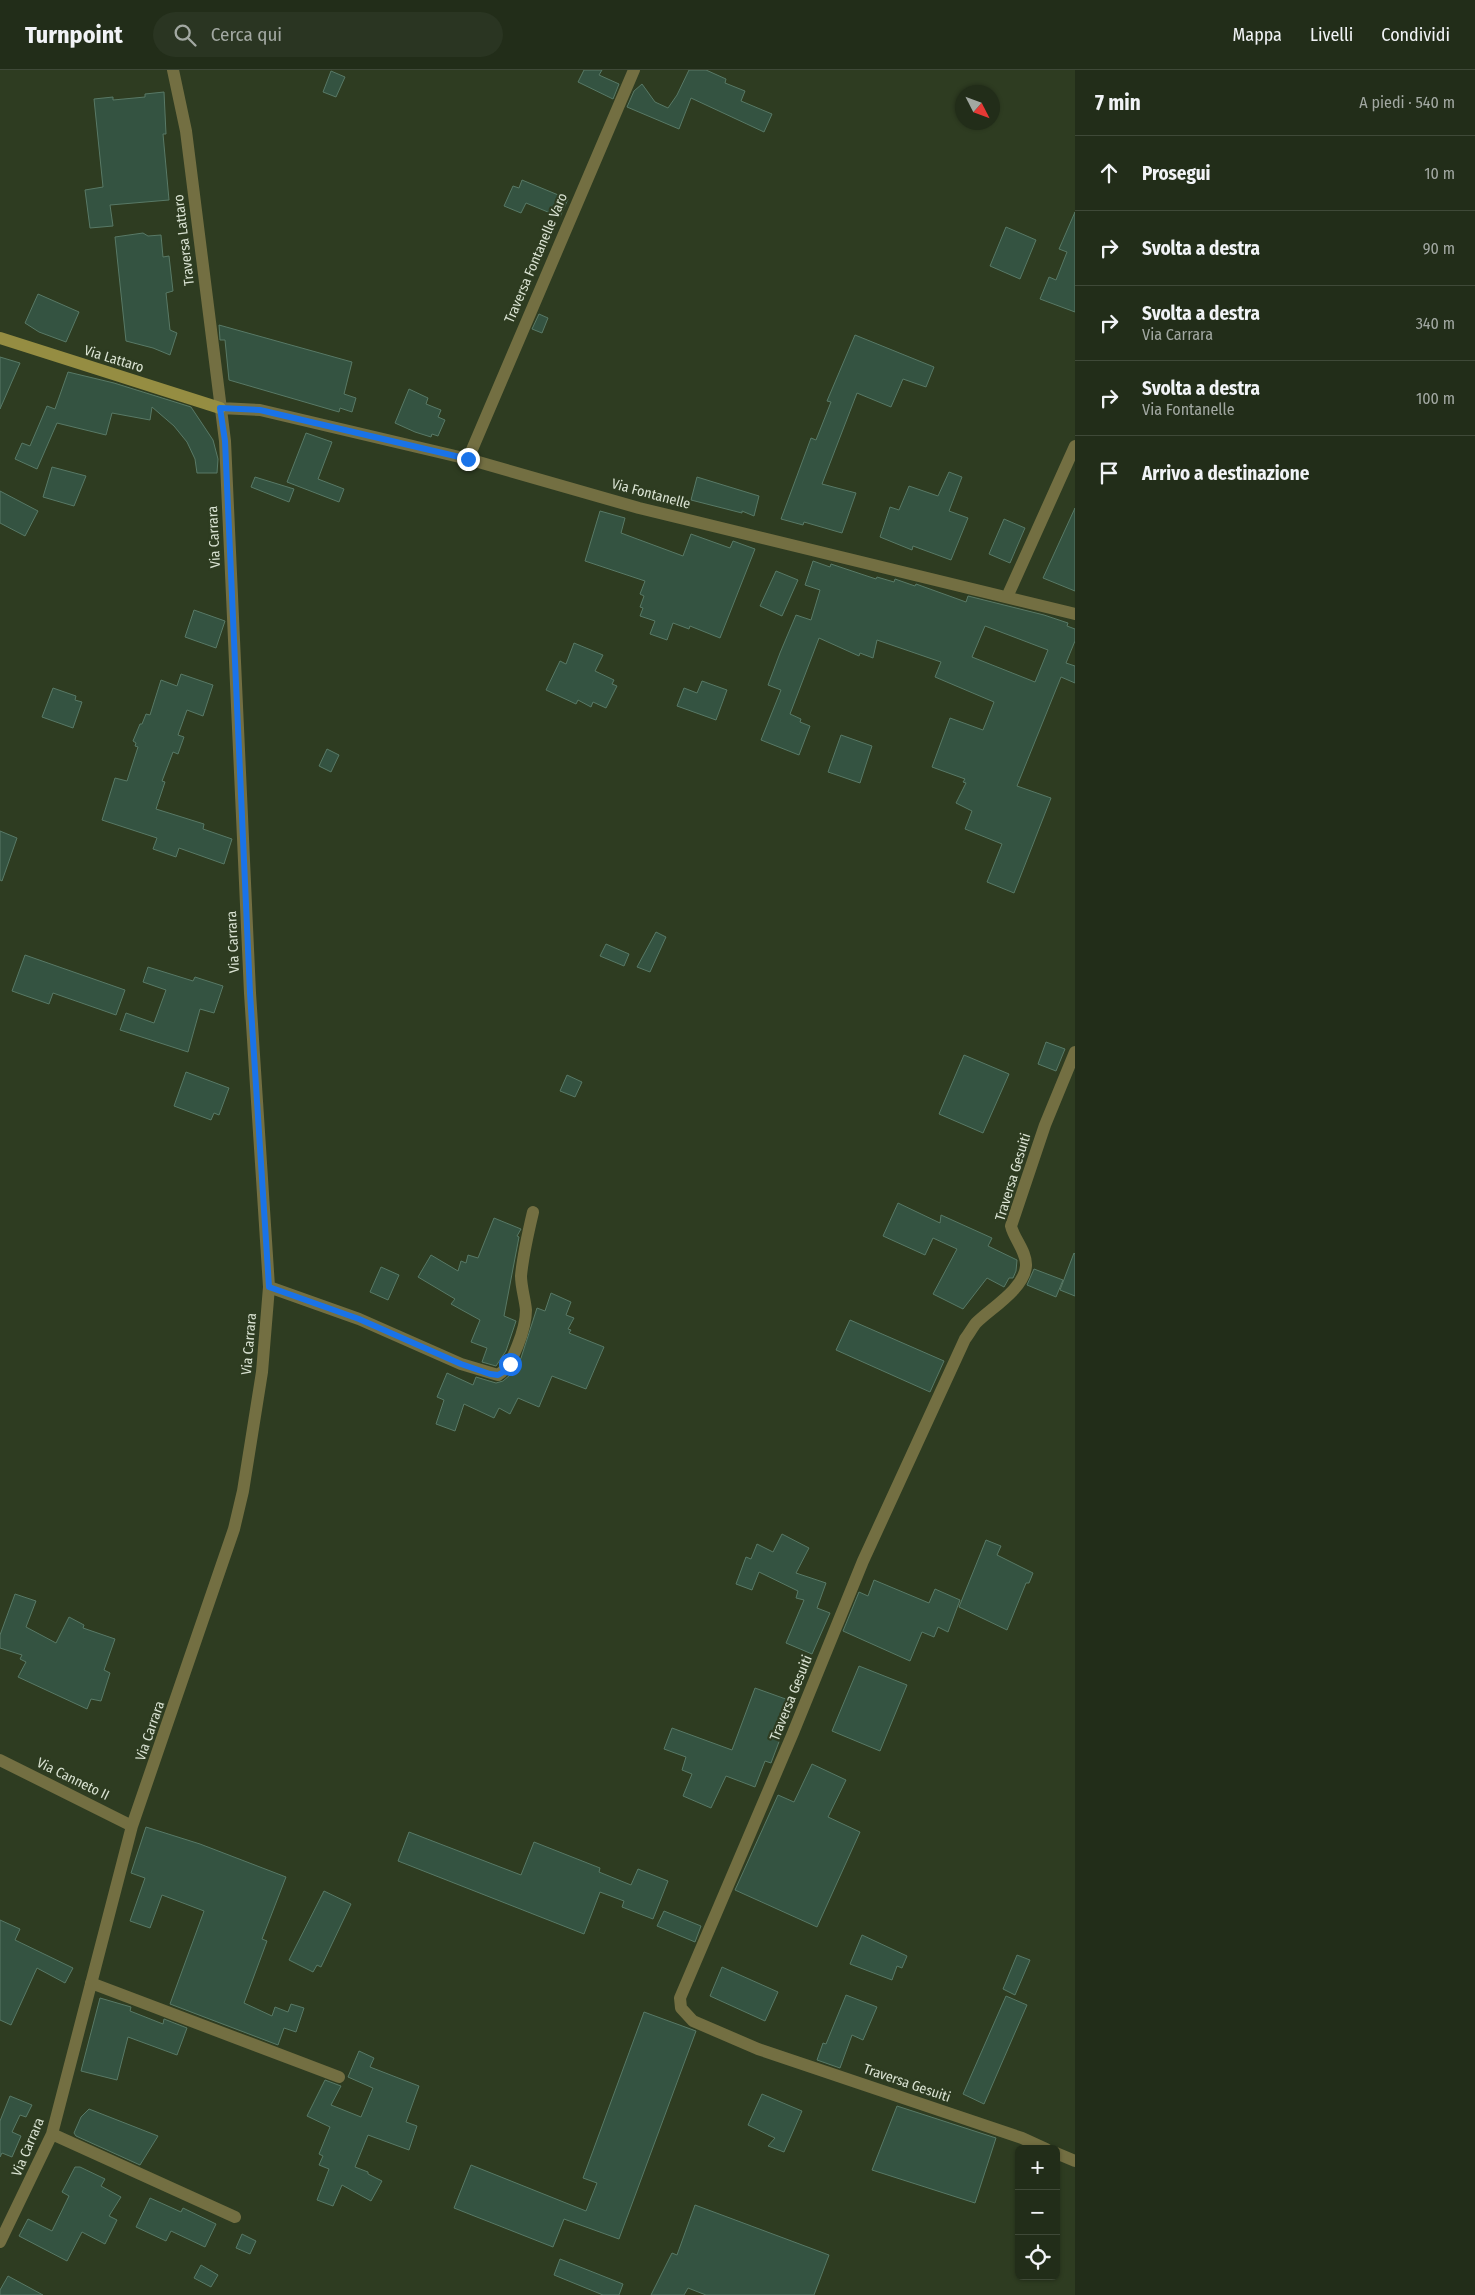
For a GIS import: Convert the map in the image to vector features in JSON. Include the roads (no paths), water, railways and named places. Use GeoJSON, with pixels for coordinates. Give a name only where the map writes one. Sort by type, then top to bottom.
{"type":"FeatureCollection","features":[{"type":"Feature","properties":{"kind":"street","name":"Traversa Lattaro"},"geometry":{"type":"LineString","coordinates":[[173,70],[186,131],[220,408]]}},
{"type":"Feature","properties":{"kind":"street","name":"Traversa Fontanelle Varo"},"geometry":{"type":"LineString","coordinates":[[468,459],[634,70]]}},
{"type":"Feature","properties":{"kind":"street","name":"Via Lattaro"},"geometry":{"type":"LineString","coordinates":[[0,338],[220,408]]}},
{"type":"Feature","properties":{"kind":"street","name":"Via Fontanelle"},"geometry":{"type":"LineString","coordinates":[[220,408],[260,410],[468,459],[639,508],[1075,614]]}},
{"type":"Feature","properties":{"kind":"street","name":"Via Carrara"},"geometry":{"type":"LineString","coordinates":[[0,2242],[52,2134],[132,1826],[234,1529],[243,1491],[262,1372],[269,1287],[250,993],[225,441],[220,408]]}},
{"type":"Feature","properties":{"kind":"street"},"geometry":{"type":"LineString","coordinates":[[1007,598],[1075,446]]}},
{"type":"Feature","properties":{"kind":"street","name":"Traversa Gesuiti"},"geometry":{"type":"LineString","coordinates":[[1037,2145],[1022,2138],[758,2049],[693,2021],[681,2008],[680,1998],[793,1733],[863,1561],[966,1339],[976,1324],[1015,1287],[1026,1266],[1024,1256],[1013,1236],[1011,1226],[1045,1126],[1075,1052]]}},
{"type":"Feature","properties":{"kind":"street"},"geometry":{"type":"LineString","coordinates":[[269,1287],[359,1319],[461,1364],[498,1375],[505,1371],[510,1364],[526,1320],[521,1279],[523,1256],[532,1212]]}},
{"type":"Feature","properties":{"kind":"street","name":"Via Canneto II"},"geometry":{"type":"LineString","coordinates":[[0,1760],[132,1826]]}},
{"type":"Feature","properties":{"kind":"street"},"geometry":{"type":"LineString","coordinates":[[91,1982],[339,2077]]}},
{"type":"Feature","properties":{"kind":"street"},"geometry":{"type":"LineString","coordinates":[[52,2134],[235,2217]]}},
{"type":"Feature","properties":{"kind":"street"},"geometry":{"type":"LineString","coordinates":[[1060,2155],[1075,2161]]}}]}
